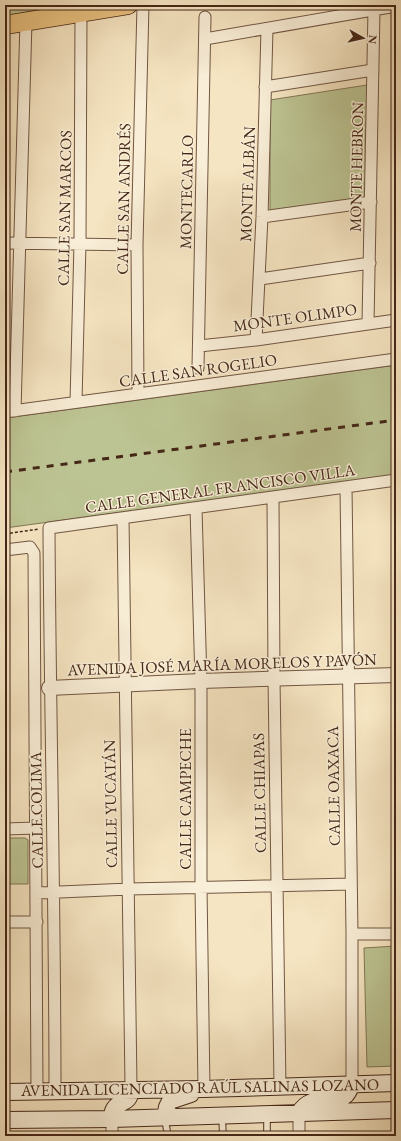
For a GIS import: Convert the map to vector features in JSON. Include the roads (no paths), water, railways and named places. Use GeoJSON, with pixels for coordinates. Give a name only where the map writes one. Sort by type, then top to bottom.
{"type":"FeatureCollection","features":[{"type":"Feature","properties":{"kind":"main road"},"geometry":{"type":"LineString","coordinates":[[5,25],[128,5]]}},
{"type":"Feature","properties":{"kind":"main road","name":"AVENIDA LICENCIADO RAÚL SALINAS LOZANO"},"geometry":{"type":"LineString","coordinates":[[5,1092],[55,1090],[204,1089],[396,1083]]}},
{"type":"Feature","properties":{"kind":"main road"},"geometry":{"type":"LineString","coordinates":[[299,1113],[306,1104],[313,1101],[339,1099],[344,1097],[348,1093],[352,1084]]}},
{"type":"Feature","properties":{"kind":"main road"},"geometry":{"type":"LineString","coordinates":[[165,1117],[170,1101],[204,1089]]}},
{"type":"Feature","properties":{"kind":"main road"},"geometry":{"type":"LineString","coordinates":[[112,1119],[113,1110],[119,1105],[128,1101],[131,1090]]}},
{"type":"Feature","properties":{"kind":"main road","name":"AVENIDA LICENCIADO RAÚL SALINAS LOZANO"},"geometry":{"type":"LineString","coordinates":[[5,1120],[112,1119],[396,1110]]}},
{"type":"Feature","properties":{"kind":"street","name":"CALLE SAN ANDRÉS"},"geometry":{"type":"LineString","coordinates":[[138,394],[137,245],[143,5]]}},
{"type":"Feature","properties":{"kind":"street"},"geometry":{"type":"LineString","coordinates":[[205,39],[396,6]]}},
{"type":"Feature","properties":{"kind":"street","name":"MONTE HEBRON"},"geometry":{"type":"LineString","coordinates":[[368,323],[374,10]]}},
{"type":"Feature","properties":{"kind":"street","name":"CALLE SAN MARCOS"},"geometry":{"type":"LineString","coordinates":[[76,402],[80,243],[81,13]]}},
{"type":"Feature","properties":{"kind":"street","name":"MONTECARLO"},"geometry":{"type":"LineString","coordinates":[[198,368],[205,17]]}},
{"type":"Feature","properties":{"kind":"street"},"geometry":{"type":"LineString","coordinates":[[10,412],[19,243],[26,22]]}},
{"type":"Feature","properties":{"kind":"street","name":"MONTE ALBÁN"},"geometry":{"type":"LineString","coordinates":[[256,340],[262,217],[266,87],[266,29]]}},
{"type":"Feature","properties":{"kind":"street"},"geometry":{"type":"LineString","coordinates":[[266,87],[373,70]]}},
{"type":"Feature","properties":{"kind":"street"},"geometry":{"type":"LineString","coordinates":[[262,217],[371,202]]}},
{"type":"Feature","properties":{"kind":"street"},"geometry":{"type":"LineString","coordinates":[[5,243],[137,245]]}},
{"type":"Feature","properties":{"kind":"street"},"geometry":{"type":"LineString","coordinates":[[260,279],[370,263]]}},
{"type":"Feature","properties":{"kind":"street","name":"MONTE OLIMPO"},"geometry":{"type":"LineString","coordinates":[[199,346],[256,340],[396,320]]}},
{"type":"Feature","properties":{"kind":"street","name":"CALLE SAN ROGELIO"},"geometry":{"type":"LineString","coordinates":[[10,412],[396,359]]}},
{"type":"Feature","properties":{"kind":"street","name":"CALLE GENERAL FRANCISCO VILLA"},"geometry":{"type":"LineString","coordinates":[[49,528],[396,480]]}},
{"type":"Feature","properties":{"kind":"street","name":"CALLE OAXACA"},"geometry":{"type":"LineString","coordinates":[[346,487],[350,884],[352,934],[352,1084]]}},
{"type":"Feature","properties":{"kind":"street","name":"CALLE CHIAPAS"},"geometry":{"type":"LineString","coordinates":[[273,498],[276,885],[280,1087]]}},
{"type":"Feature","properties":{"kind":"street","name":"CALLE CAMPECHE"},"geometry":{"type":"LineString","coordinates":[[196,508],[201,681],[201,887],[204,1089]]}},
{"type":"Feature","properties":{"kind":"street","name":"CALLE YUCATÁN"},"geometry":{"type":"LineString","coordinates":[[123,518],[124,684],[131,1090]]}},
{"type":"Feature","properties":{"kind":"street","name":"CALLE COLIMA"},"geometry":{"type":"LineString","coordinates":[[49,528],[49,688],[54,893],[55,1090]]}},
{"type":"Feature","properties":{"kind":"street"},"geometry":{"type":"LineString","coordinates":[[5,550],[29,547],[33,549],[34,556],[37,861],[37,1091]]}},
{"type":"Feature","properties":{"kind":"street","name":"AVENIDA JOSÉ MARÍA MORELOS Y PAVÓN"},"geometry":{"type":"LineString","coordinates":[[49,688],[201,681],[396,675]]}},
{"type":"Feature","properties":{"kind":"street"},"geometry":{"type":"LineString","coordinates":[[5,829],[36,828]]}},
{"type":"Feature","properties":{"kind":"street"},"geometry":{"type":"LineString","coordinates":[[37,893],[128,889],[350,884]]}},
{"type":"Feature","properties":{"kind":"street"},"geometry":{"type":"LineString","coordinates":[[5,922],[37,922]]}},
{"type":"Feature","properties":{"kind":"street"},"geometry":{"type":"LineString","coordinates":[[352,934],[396,934]]}},
{"type":"Feature","properties":{"kind":"street"},"geometry":{"type":"LineString","coordinates":[[299,1113],[299,1136]]}},
{"type":"Feature","properties":{"kind":"street"},"geometry":{"type":"LineString","coordinates":[[112,1119],[112,1136]]}},
{"type":"Feature","properties":{"kind":"lane"},"geometry":{"type":"LineString","coordinates":[[267,1114],[267,1136]]}},
{"type":"Feature","properties":{"kind":"lane"},"geometry":{"type":"LineString","coordinates":[[222,1115],[223,1136]]}},
{"type":"Feature","properties":{"kind":"lane"},"geometry":{"type":"LineString","coordinates":[[165,1117],[168,1136]]}},
{"type":"Feature","properties":{"kind":"railway"},"geometry":{"type":"LineString","coordinates":[[5,472],[396,420]]}}]}
